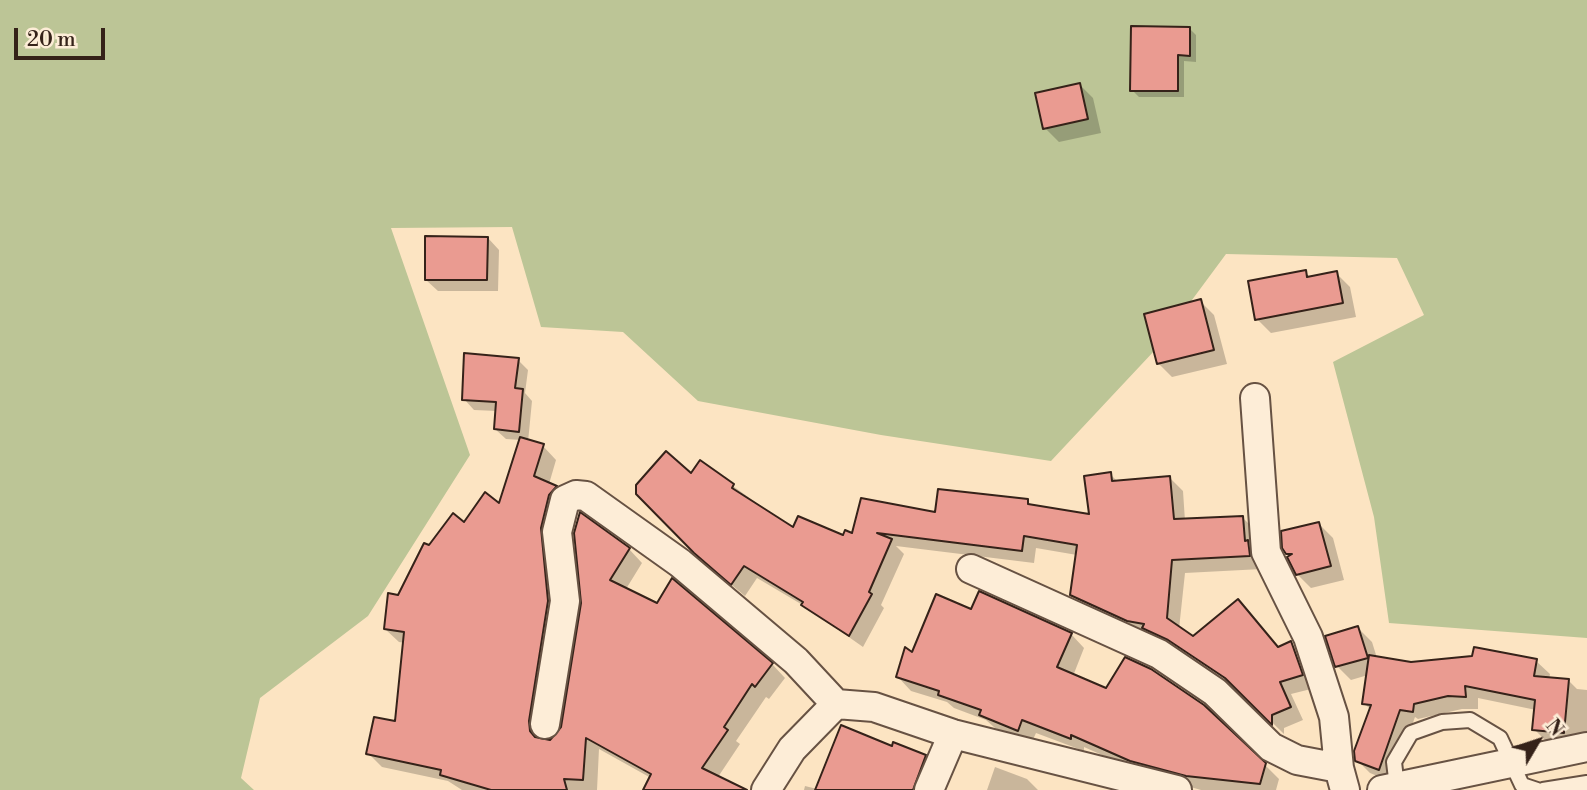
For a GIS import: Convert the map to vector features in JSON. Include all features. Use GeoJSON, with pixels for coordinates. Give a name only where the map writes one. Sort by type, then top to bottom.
{"type":"FeatureCollection","features":[{"type":"Feature","properties":{"kind":"street"},"geometry":{"type":"LineString","coordinates":[[1255,398],[1266,552],[1308,637],[1334,717],[1342,779]]}},
{"type":"Feature","properties":{"kind":"street"},"geometry":{"type":"LineString","coordinates":[[545,724],[565,601],[557,532],[565,500],[576,495],[586,496],[680,563],[796,661],[836,704],[874,707],[953,734],[1177,790]]}},
{"type":"Feature","properties":{"kind":"street"},"geometry":{"type":"LineString","coordinates":[[971,569],[1159,654],[1214,692],[1271,747],[1342,779]]}},
{"type":"Feature","properties":{"kind":"street"},"geometry":{"type":"LineString","coordinates":[[766,790],[792,749],[836,704]]}},
{"type":"Feature","properties":{"kind":"street"},"geometry":{"type":"LineString","coordinates":[[929,790],[953,734]]}},
{"type":"Feature","properties":{"kind":"street"},"geometry":{"type":"LineString","coordinates":[[1389,788],[1587,747]]}},
{"type":"Feature","properties":{"kind":"lane"},"geometry":{"type":"LineString","coordinates":[[1389,788],[1394,762],[1411,733],[1442,722],[1470,720],[1500,738],[1522,785],[1540,790],[1587,783]]}},
{"type":"Feature","properties":{"kind":"green space"},"geometry":{"type":"Polygon","coordinates":[[[0,0],[1587,0],[1587,638],[1389,623],[1374,517],[1333,362],[1424,315],[1397,258],[1226,254],[1155,350],[1051,461],[881,435],[698,401],[623,332],[541,327],[512,227],[391,228],[470,455],[368,616],[260,698],[241,778],[254,790],[0,790],[0,0]]]}},
{"type":"Feature","properties":{"kind":"building"},"geometry":{"type":"Polygon","coordinates":[[[1131,26],[1190,27],[1190,56],[1178,55],[1178,91],[1130,91],[1131,26]]]}},
{"type":"Feature","properties":{"kind":"building"},"geometry":{"type":"Polygon","coordinates":[[[1080,83],[1088,119],[1043,129],[1035,93],[1080,83]]]}},
{"type":"Feature","properties":{"kind":"building"},"geometry":{"type":"Polygon","coordinates":[[[425,236],[488,237],[487,280],[425,280],[425,236]]]}},
{"type":"Feature","properties":{"kind":"building"},"geometry":{"type":"Polygon","coordinates":[[[1306,270],[1307,277],[1337,271],[1343,303],[1255,320],[1248,281],[1306,270]]]}},
{"type":"Feature","properties":{"kind":"building"},"geometry":{"type":"Polygon","coordinates":[[[1201,299],[1214,350],[1157,364],[1144,314],[1201,299]]]}},
{"type":"Feature","properties":{"kind":"building"},"geometry":{"type":"Polygon","coordinates":[[[464,353],[519,358],[515,388],[523,389],[519,432],[494,429],[496,402],[462,400],[464,353]]]}},
{"type":"Feature","properties":{"kind":"building"},"geometry":{"type":"Polygon","coordinates":[[[520,437],[544,444],[534,476],[557,486],[549,495],[541,528],[548,601],[529,721],[530,731],[535,737],[550,740],[561,727],[581,603],[574,533],[580,512],[630,548],[610,580],[657,603],[672,578],[773,663],[755,687],[752,684],[724,727],[728,730],[702,768],[747,790],[643,790],[651,774],[586,738],[583,780],[564,779],[567,790],[491,790],[440,775],[441,770],[366,754],[374,717],[395,721],[404,632],[384,629],[388,593],[398,595],[424,543],[429,545],[453,513],[464,522],[485,492],[499,503],[520,437]]]}},
{"type":"Feature","properties":{"kind":"building"},"geometry":{"type":"Polygon","coordinates":[[[666,451],[691,473],[700,460],[734,484],[732,488],[793,527],[798,516],[843,535],[845,530],[852,533],[861,498],[935,512],[938,489],[1028,499],[1028,504],[1089,514],[1084,476],[1111,472],[1112,481],[1170,476],[1174,519],[1243,516],[1245,541],[1248,540],[1250,556],[1172,560],[1167,618],[1193,636],[1238,599],[1278,647],[1291,641],[1303,675],[1280,682],[1291,707],[1272,715],[1272,725],[1225,678],[1168,640],[1142,628],[1144,624],[1127,621],[1070,595],[1077,545],[1024,536],[1022,551],[877,533],[892,539],[869,592],[872,594],[849,636],[801,605],[803,602],[744,566],[731,585],[694,553],[636,494],[636,485],[666,451]]]}},
{"type":"Feature","properties":{"kind":"building"},"geometry":{"type":"Polygon","coordinates":[[[1319,522],[1331,566],[1296,575],[1287,557],[1292,554],[1286,554],[1282,548],[1281,531],[1319,522]]]}},
{"type":"Feature","properties":{"kind":"building"},"geometry":{"type":"Polygon","coordinates":[[[979,591],[1072,633],[1057,667],[1106,688],[1125,657],[1151,669],[1204,705],[1266,763],[1260,784],[1186,776],[1130,761],[1071,735],[1071,739],[1022,720],[1018,731],[979,715],[981,710],[938,695],[939,691],[896,677],[905,647],[912,652],[936,594],[971,609],[979,591]]]}},
{"type":"Feature","properties":{"kind":"building"},"geometry":{"type":"Polygon","coordinates":[[[1358,626],[1368,658],[1335,667],[1325,636],[1358,626]]]}},
{"type":"Feature","properties":{"kind":"building"},"geometry":{"type":"Polygon","coordinates":[[[1474,647],[1537,659],[1534,676],[1569,679],[1564,733],[1532,730],[1535,700],[1465,686],[1466,697],[1448,696],[1414,704],[1413,712],[1400,710],[1379,770],[1355,761],[1354,751],[1371,705],[1362,704],[1369,655],[1411,662],[1472,656],[1474,647]]]}},
{"type":"Feature","properties":{"kind":"building"},"geometry":{"type":"Polygon","coordinates":[[[841,725],[892,746],[893,742],[926,755],[913,790],[815,790],[841,725]]]}}]}
